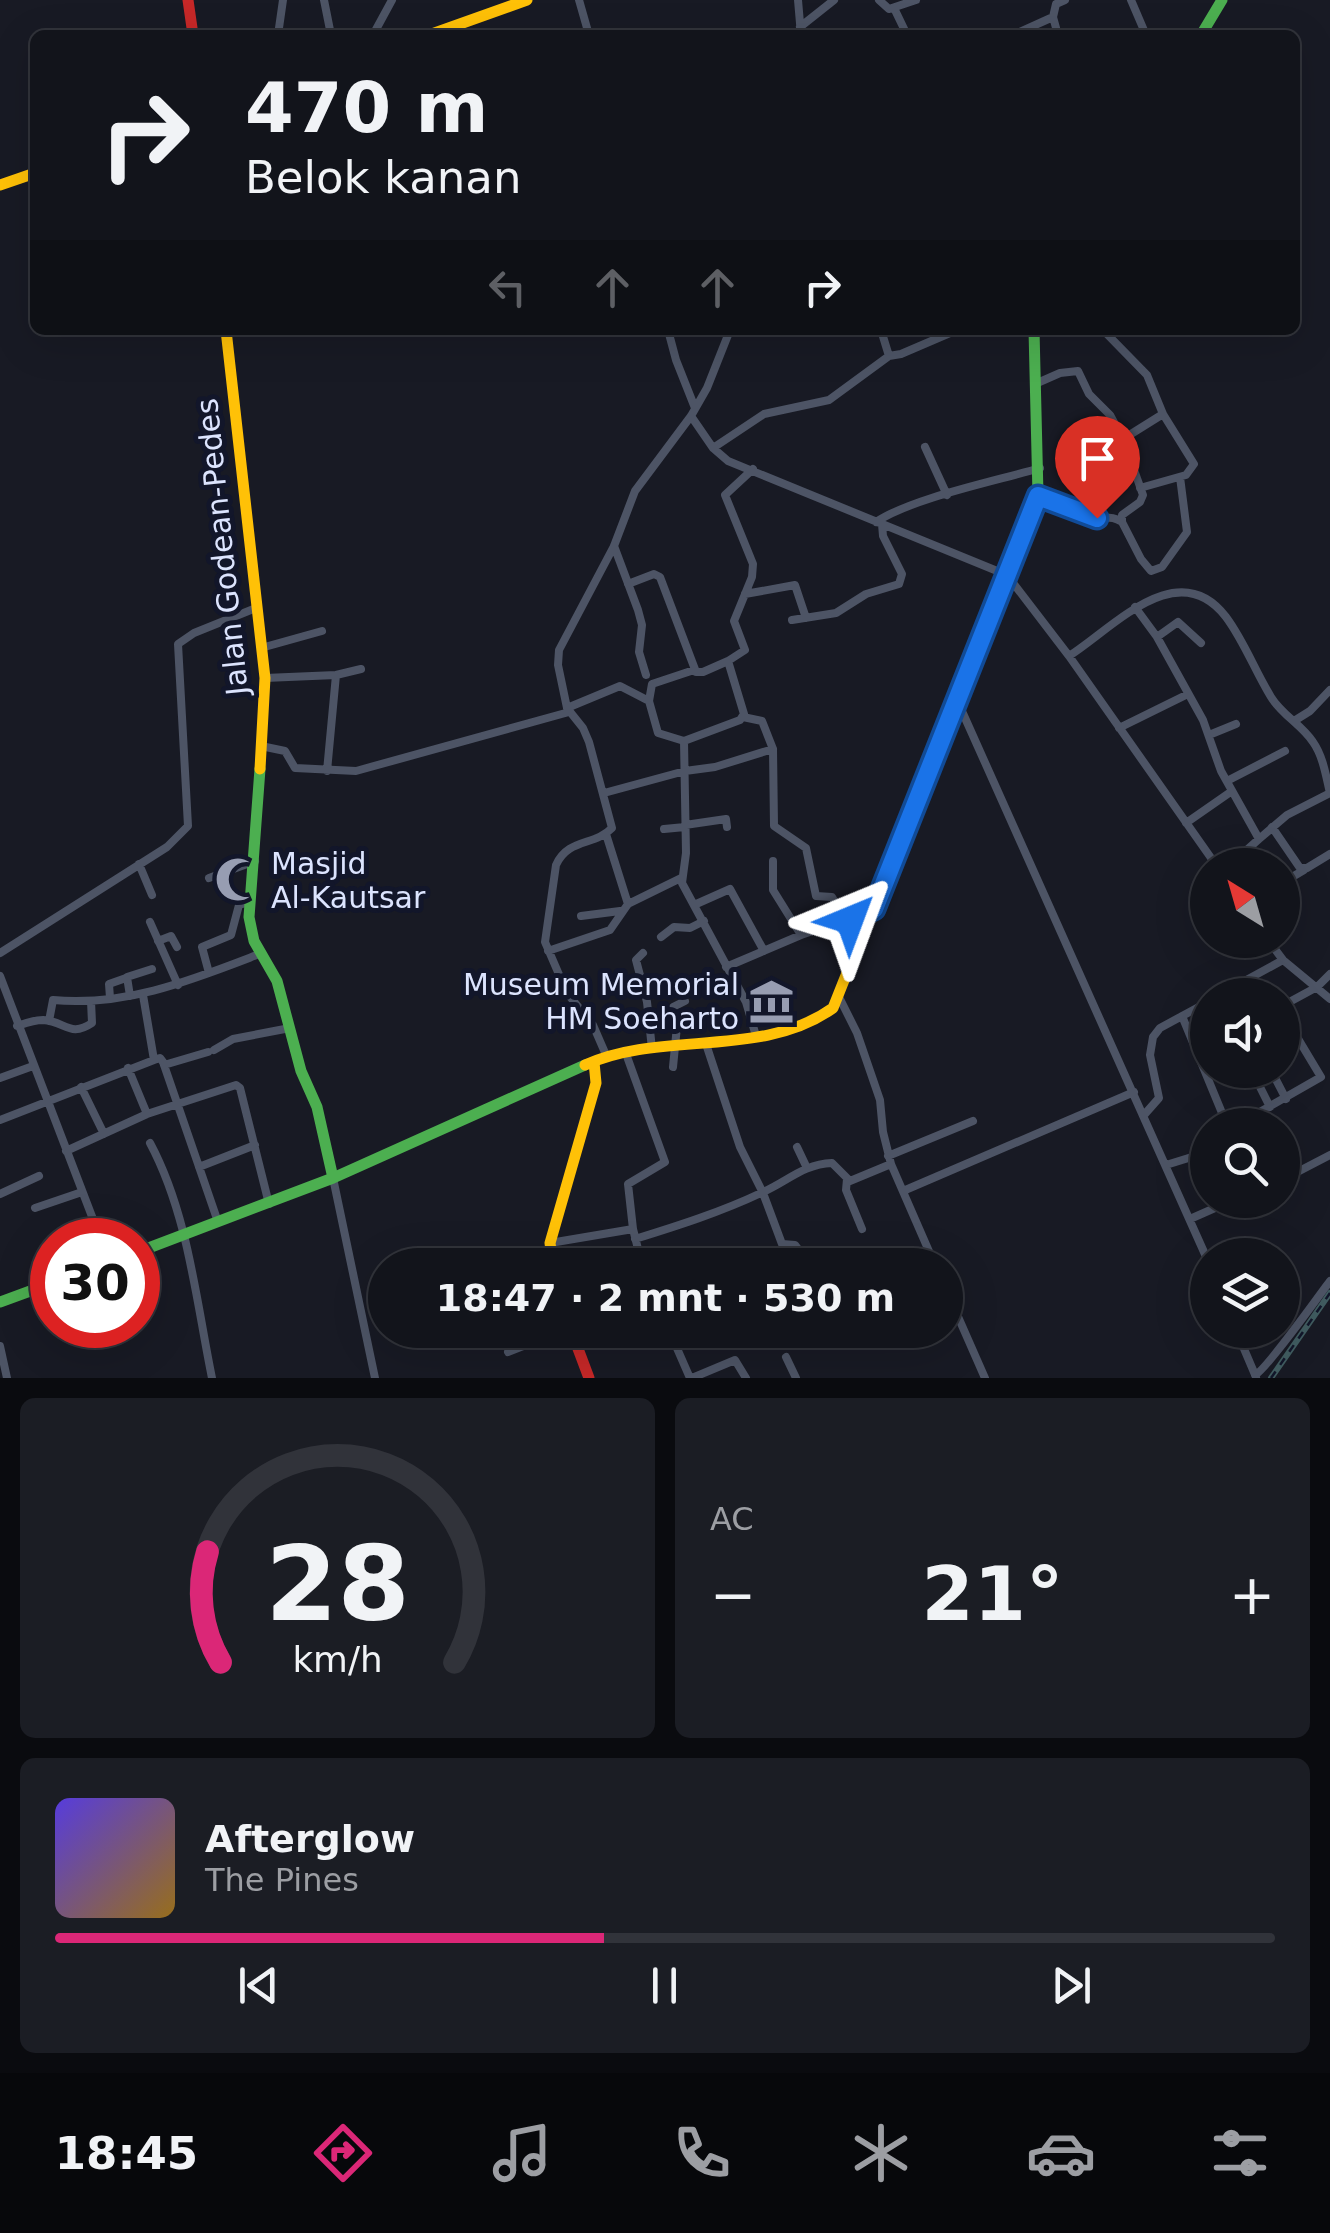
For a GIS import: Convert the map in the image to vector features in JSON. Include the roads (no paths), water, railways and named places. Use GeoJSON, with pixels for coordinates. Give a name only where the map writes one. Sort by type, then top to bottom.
{"type":"FeatureCollection","features":[{"type":"Feature","properties":{"kind":"street"},"geometry":{"type":"LineString","coordinates":[[188,0],[192,30]]}},
{"type":"Feature","properties":{"kind":"street"},"geometry":{"type":"LineString","coordinates":[[279,30],[283,0]]}},
{"type":"Feature","properties":{"kind":"street"},"geometry":{"type":"LineString","coordinates":[[324,0],[331,30]]}},
{"type":"Feature","properties":{"kind":"street"},"geometry":{"type":"LineString","coordinates":[[376,30],[392,0]]}},
{"type":"Feature","properties":{"kind":"street"},"geometry":{"type":"LineString","coordinates":[[443,30],[527,0]]}},
{"type":"Feature","properties":{"kind":"street"},"geometry":{"type":"LineString","coordinates":[[579,0],[588,30]]}},
{"type":"Feature","properties":{"kind":"street"},"geometry":{"type":"LineString","coordinates":[[798,0],[800,30]]}},
{"type":"Feature","properties":{"kind":"street"},"geometry":{"type":"LineString","coordinates":[[801,30],[834,0]]}},
{"type":"Feature","properties":{"kind":"street"},"geometry":{"type":"LineString","coordinates":[[879,0],[886,8],[916,0]]}},
{"type":"Feature","properties":{"kind":"street"},"geometry":{"type":"LineString","coordinates":[[1056,30],[1052,18],[1054,8],[1065,0]]}},
{"type":"Feature","properties":{"kind":"street"},"geometry":{"type":"LineString","coordinates":[[1132,0],[1144,30]]}},
{"type":"Feature","properties":{"kind":"street"},"geometry":{"type":"LineString","coordinates":[[1204,30],[1222,0]]}},
{"type":"Feature","properties":{"kind":"street"},"geometry":{"type":"LineString","coordinates":[[894,8],[905,30]]}},
{"type":"Feature","properties":{"kind":"street"},"geometry":{"type":"LineString","coordinates":[[1024,30],[1052,18]]}},
{"type":"Feature","properties":{"kind":"street"},"geometry":{"type":"LineString","coordinates":[[0,185],[30,175]]}},
{"type":"Feature","properties":{"kind":"street","name":"Jalan Godean-Pedes"},"geometry":{"type":"LineString","coordinates":[[227,335],[265,678],[251,929],[275,974],[301,1071],[317,1106],[333,1178]]}},
{"type":"Feature","properties":{"kind":"street"},"geometry":{"type":"LineString","coordinates":[[669,335],[693,412],[713,448],[728,461],[1006,575],[1069,656],[1204,848]]}},
{"type":"Feature","properties":{"kind":"street"},"geometry":{"type":"LineString","coordinates":[[551,1248],[600,1058],[593,1025],[567,993],[548,952],[545,932],[561,854],[570,846],[606,834],[612,828],[583,728],[568,710],[558,665],[560,650],[614,546],[641,479],[693,412],[728,335]]}},
{"type":"Feature","properties":{"kind":"street"},"geometry":{"type":"LineString","coordinates":[[883,335],[889,356]]}},
{"type":"Feature","properties":{"kind":"street"},"geometry":{"type":"LineString","coordinates":[[713,448],[764,414],[829,400],[889,356],[944,335]]}},
{"type":"Feature","properties":{"kind":"street"},"geometry":{"type":"LineString","coordinates":[[160,1244],[333,1178],[600,1058],[625,1051],[756,1036],[815,1020],[833,1008],[1038,496],[1034,335]]}},
{"type":"Feature","properties":{"kind":"street"},"geometry":{"type":"LineString","coordinates":[[1108,335],[1147,375],[1163,414],[1194,464],[1189,473],[1140,488]]}},
{"type":"Feature","properties":{"kind":"street"},"geometry":{"type":"LineString","coordinates":[[1035,384],[1078,370],[1089,394],[1110,415],[1123,440],[1142,500],[1122,515],[1122,522],[1148,569],[1154,571],[1162,567],[1186,532],[1180,477]]}},
{"type":"Feature","properties":{"kind":"street"},"geometry":{"type":"LineString","coordinates":[[1123,440],[1163,414]]}},
{"type":"Feature","properties":{"kind":"street"},"geometry":{"type":"LineString","coordinates":[[925,447],[948,494]]}},
{"type":"Feature","properties":{"kind":"street"},"geometry":{"type":"LineString","coordinates":[[879,523],[886,516],[948,494],[1040,468]]}},
{"type":"Feature","properties":{"kind":"street"},"geometry":{"type":"LineString","coordinates":[[628,584],[654,574],[660,577],[694,670],[700,673],[745,650],[734,620],[752,577],[752,564],[726,495],[753,469]]}},
{"type":"Feature","properties":{"kind":"street"},"geometry":{"type":"LineString","coordinates":[[1038,496],[1073,511],[1097,518],[1114,517],[1122,522]]}},
{"type":"Feature","properties":{"kind":"street"},"geometry":{"type":"LineString","coordinates":[[792,620],[836,613],[866,594],[902,581],[879,523]]}},
{"type":"Feature","properties":{"kind":"street"},"geometry":{"type":"LineString","coordinates":[[614,546],[642,625],[639,652],[646,675]]}},
{"type":"Feature","properties":{"kind":"street"},"geometry":{"type":"LineString","coordinates":[[744,594],[795,585],[806,618]]}},
{"type":"Feature","properties":{"kind":"street"},"geometry":{"type":"LineString","coordinates":[[1069,656],[1154,597],[1182,591],[1213,603],[1230,623],[1272,699],[1313,741],[1330,793],[1288,815],[1249,848]]}},
{"type":"Feature","properties":{"kind":"street"},"geometry":{"type":"LineString","coordinates":[[1135,607],[1157,637],[1259,839]]}},
{"type":"Feature","properties":{"kind":"street"},"geometry":{"type":"LineString","coordinates":[[0,953],[168,846],[188,826],[178,644],[194,633],[256,608]]}},
{"type":"Feature","properties":{"kind":"street"},"geometry":{"type":"LineString","coordinates":[[1157,637],[1178,622],[1201,643]]}},
{"type":"Feature","properties":{"kind":"street"},"geometry":{"type":"LineString","coordinates":[[261,648],[322,631]]}},
{"type":"Feature","properties":{"kind":"street"},"geometry":{"type":"LineString","coordinates":[[728,660],[743,717]]}},
{"type":"Feature","properties":{"kind":"street"},"geometry":{"type":"LineString","coordinates":[[265,678],[361,670]]}},
{"type":"Feature","properties":{"kind":"street"},"geometry":{"type":"LineString","coordinates":[[694,670],[652,684],[649,701],[658,733],[684,741],[743,717],[762,721],[773,749],[774,826],[806,848],[816,896],[832,897],[846,921]]}},
{"type":"Feature","properties":{"kind":"street"},"geometry":{"type":"LineString","coordinates":[[326,771],[336,675]]}},
{"type":"Feature","properties":{"kind":"street"},"geometry":{"type":"LineString","coordinates":[[261,746],[285,751],[296,768],[356,771],[568,710],[620,686],[649,701]]}},
{"type":"Feature","properties":{"kind":"street"},"geometry":{"type":"LineString","coordinates":[[1294,721],[1330,690]]}},
{"type":"Feature","properties":{"kind":"street"},"geometry":{"type":"LineString","coordinates":[[1119,728],[1186,695]]}},
{"type":"Feature","properties":{"kind":"street"},"geometry":{"type":"LineString","coordinates":[[957,700],[1198,1238]]}},
{"type":"Feature","properties":{"kind":"street"},"geometry":{"type":"LineString","coordinates":[[1208,734],[1236,724]]}},
{"type":"Feature","properties":{"kind":"street"},"geometry":{"type":"LineString","coordinates":[[684,741],[686,854],[681,878],[746,1002],[756,1036]]}},
{"type":"Feature","properties":{"kind":"street"},"geometry":{"type":"LineString","coordinates":[[604,793],[773,749]]}},
{"type":"Feature","properties":{"kind":"street"},"geometry":{"type":"LineString","coordinates":[[1227,781],[1285,751]]}},
{"type":"Feature","properties":{"kind":"street"},"geometry":{"type":"LineString","coordinates":[[1186,823],[1232,791]]}},
{"type":"Feature","properties":{"kind":"street"},"geometry":{"type":"LineString","coordinates":[[664,829],[726,819],[728,827]]}},
{"type":"Feature","properties":{"kind":"street"},"geometry":{"type":"LineString","coordinates":[[1272,827],[1296,864],[1307,868]]}},
{"type":"Feature","properties":{"kind":"street"},"geometry":{"type":"LineString","coordinates":[[548,952],[610,930],[624,907],[606,834]]}},
{"type":"Feature","properties":{"kind":"street"},"geometry":{"type":"LineString","coordinates":[[1300,872],[1330,854]]}},
{"type":"Feature","properties":{"kind":"street"},"geometry":{"type":"LineString","coordinates":[[209,878],[255,861]]}},
{"type":"Feature","properties":{"kind":"street"},"geometry":{"type":"LineString","coordinates":[[772,861],[773,890],[801,935]]}},
{"type":"Feature","properties":{"kind":"street"},"geometry":{"type":"LineString","coordinates":[[139,864],[152,894]]}},
{"type":"Feature","properties":{"kind":"street"},"geometry":{"type":"LineString","coordinates":[[581,916],[624,907],[681,878]]}},
{"type":"Feature","properties":{"kind":"street"},"geometry":{"type":"LineString","coordinates":[[694,905],[730,890],[764,951]]}},
{"type":"Feature","properties":{"kind":"street"},"geometry":{"type":"LineString","coordinates":[[209,974],[202,946],[231,934],[239,904],[250,902]]}},
{"type":"Feature","properties":{"kind":"street"},"geometry":{"type":"LineString","coordinates":[[726,967],[874,909]]}},
{"type":"Feature","properties":{"kind":"street"},"geometry":{"type":"LineString","coordinates":[[661,937],[674,927],[690,928],[704,921]]}},
{"type":"Feature","properties":{"kind":"street"},"geometry":{"type":"LineString","coordinates":[[150,922],[178,985]]}},
{"type":"Feature","properties":{"kind":"street"},"geometry":{"type":"LineString","coordinates":[[158,941],[172,936],[177,947]]}},
{"type":"Feature","properties":{"kind":"street"},"geometry":{"type":"LineString","coordinates":[[643,952],[636,960],[647,1002],[652,1049]]}},
{"type":"Feature","properties":{"kind":"street"},"geometry":{"type":"LineString","coordinates":[[48,1020],[54,996],[91,1001],[144,994],[262,953]]}},
{"type":"Feature","properties":{"kind":"street"},"geometry":{"type":"LineString","coordinates":[[1251,978],[1283,960],[1330,999]]}},
{"type":"Feature","properties":{"kind":"street"},"geometry":{"type":"LineString","coordinates":[[110,998],[109,984],[152,969]]}},
{"type":"Feature","properties":{"kind":"street"},"geometry":{"type":"LineString","coordinates":[[1300,998],[1330,974]]}},
{"type":"Feature","properties":{"kind":"street"},"geometry":{"type":"LineString","coordinates":[[0,976],[92,1218]]}},
{"type":"Feature","properties":{"kind":"street"},"geometry":{"type":"LineString","coordinates":[[126,978],[130,996]]}},
{"type":"Feature","properties":{"kind":"street"},"geometry":{"type":"LineString","coordinates":[[144,994],[154,1060]]}},
{"type":"Feature","properties":{"kind":"street"},"geometry":{"type":"LineString","coordinates":[[838,997],[857,1033],[880,1100],[890,1160],[928,1248]]}},
{"type":"Feature","properties":{"kind":"street"},"geometry":{"type":"LineString","coordinates":[[17,1026],[48,1020],[84,1029],[92,1023],[91,1001]]}},
{"type":"Feature","properties":{"kind":"street"},"geometry":{"type":"LineString","coordinates":[[673,1067],[677,1026],[673,1007],[685,1001]]}},
{"type":"Feature","properties":{"kind":"street"},"geometry":{"type":"LineString","coordinates":[[1144,1115],[1159,1098],[1150,1048],[1153,1037],[1160,1028],[1190,1012]]}},
{"type":"Feature","properties":{"kind":"street"},"geometry":{"type":"LineString","coordinates":[[1182,1016],[1190,1035]]}},
{"type":"Feature","properties":{"kind":"street"},"geometry":{"type":"LineString","coordinates":[[164,1065],[232,1040],[290,1028]]}},
{"type":"Feature","properties":{"kind":"street"},"geometry":{"type":"LineString","coordinates":[[1260,1088],[1270,1108],[1319,1080],[1322,1073],[1300,1038]]}},
{"type":"Feature","properties":{"kind":"street"},"geometry":{"type":"LineString","coordinates":[[706,1044],[740,1147],[782,1244],[798,1248]]}},
{"type":"Feature","properties":{"kind":"street"},"geometry":{"type":"LineString","coordinates":[[625,1051],[664,1162],[628,1184],[638,1248]]}},
{"type":"Feature","properties":{"kind":"street"},"geometry":{"type":"LineString","coordinates":[[0,1120],[160,1058],[218,1222]]}},
{"type":"Feature","properties":{"kind":"street"},"geometry":{"type":"LineString","coordinates":[[0,1078],[33,1066]]}},
{"type":"Feature","properties":{"kind":"street"},"geometry":{"type":"LineString","coordinates":[[128,1068],[146,1114]]}},
{"type":"Feature","properties":{"kind":"street"},"geometry":{"type":"LineString","coordinates":[[66,1152],[146,1114],[236,1085],[240,1088],[269,1204]]}},
{"type":"Feature","properties":{"kind":"street"},"geometry":{"type":"LineString","coordinates":[[81,1087],[104,1134]]}},
{"type":"Feature","properties":{"kind":"street"},"geometry":{"type":"LineString","coordinates":[[1281,1088],[1286,1098]]}},
{"type":"Feature","properties":{"kind":"street"},"geometry":{"type":"LineString","coordinates":[[904,1191],[1134,1092]]}},
{"type":"Feature","properties":{"kind":"street"},"geometry":{"type":"LineString","coordinates":[[550,1243],[683,1224],[763,1193],[806,1166],[832,1163],[854,1181],[973,1121]]}},
{"type":"Feature","properties":{"kind":"street"},"geometry":{"type":"LineString","coordinates":[[150,1143],[167,1177],[184,1236],[212,1378]]}},
{"type":"Feature","properties":{"kind":"street"},"geometry":{"type":"LineString","coordinates":[[199,1167],[254,1145]]}},
{"type":"Feature","properties":{"kind":"street"},"geometry":{"type":"LineString","coordinates":[[797,1148],[806,1166]]}},
{"type":"Feature","properties":{"kind":"street"},"geometry":{"type":"LineString","coordinates":[[1300,1170],[1330,1155]]}},
{"type":"Feature","properties":{"kind":"street"},"geometry":{"type":"LineString","coordinates":[[1166,1165],[1190,1158]]}},
{"type":"Feature","properties":{"kind":"street"},"geometry":{"type":"LineString","coordinates":[[0,1194],[39,1176]]}},
{"type":"Feature","properties":{"kind":"street"},"geometry":{"type":"LineString","coordinates":[[333,1178],[374,1378]]}},
{"type":"Feature","properties":{"kind":"street"},"geometry":{"type":"LineString","coordinates":[[847,1179],[846,1190],[862,1229]]}},
{"type":"Feature","properties":{"kind":"street"},"geometry":{"type":"LineString","coordinates":[[35,1208],[82,1192]]}},
{"type":"Feature","properties":{"kind":"street"},"geometry":{"type":"LineString","coordinates":[[1243,1348],[1255,1377],[1330,1281]]}},
{"type":"Feature","properties":{"kind":"street"},"geometry":{"type":"LineString","coordinates":[[0,1302],[30,1291]]}},
{"type":"Feature","properties":{"kind":"street"},"geometry":{"type":"LineString","coordinates":[[963,1329],[984,1378]]}},
{"type":"Feature","properties":{"kind":"street"},"geometry":{"type":"LineString","coordinates":[[0,1346],[8,1378]]}},
{"type":"Feature","properties":{"kind":"street"},"geometry":{"type":"LineString","coordinates":[[511,1351],[520,1348]]}},
{"type":"Feature","properties":{"kind":"street"},"geometry":{"type":"LineString","coordinates":[[578,1348],[588,1378]]}},
{"type":"Feature","properties":{"kind":"street"},"geometry":{"type":"LineString","coordinates":[[677,1348],[691,1378],[735,1360],[746,1378]]}},
{"type":"Feature","properties":{"kind":"street"},"geometry":{"type":"LineString","coordinates":[[786,1358],[796,1378]]}},
{"type":"Feature","properties":{"kind":"railway"},"geometry":{"type":"LineString","coordinates":[[1271,1378],[1330,1293]]}},
{"type":"Feature","properties":{"kind":"place","name":"Masjid Al-Kautsar"},"geometry":{"type":"Point","coordinates":[238,880]}},
{"type":"Feature","properties":{"kind":"place","name":"Museum Memorial HM Soeharto"},"geometry":{"type":"Point","coordinates":[772,1001]}}]}
